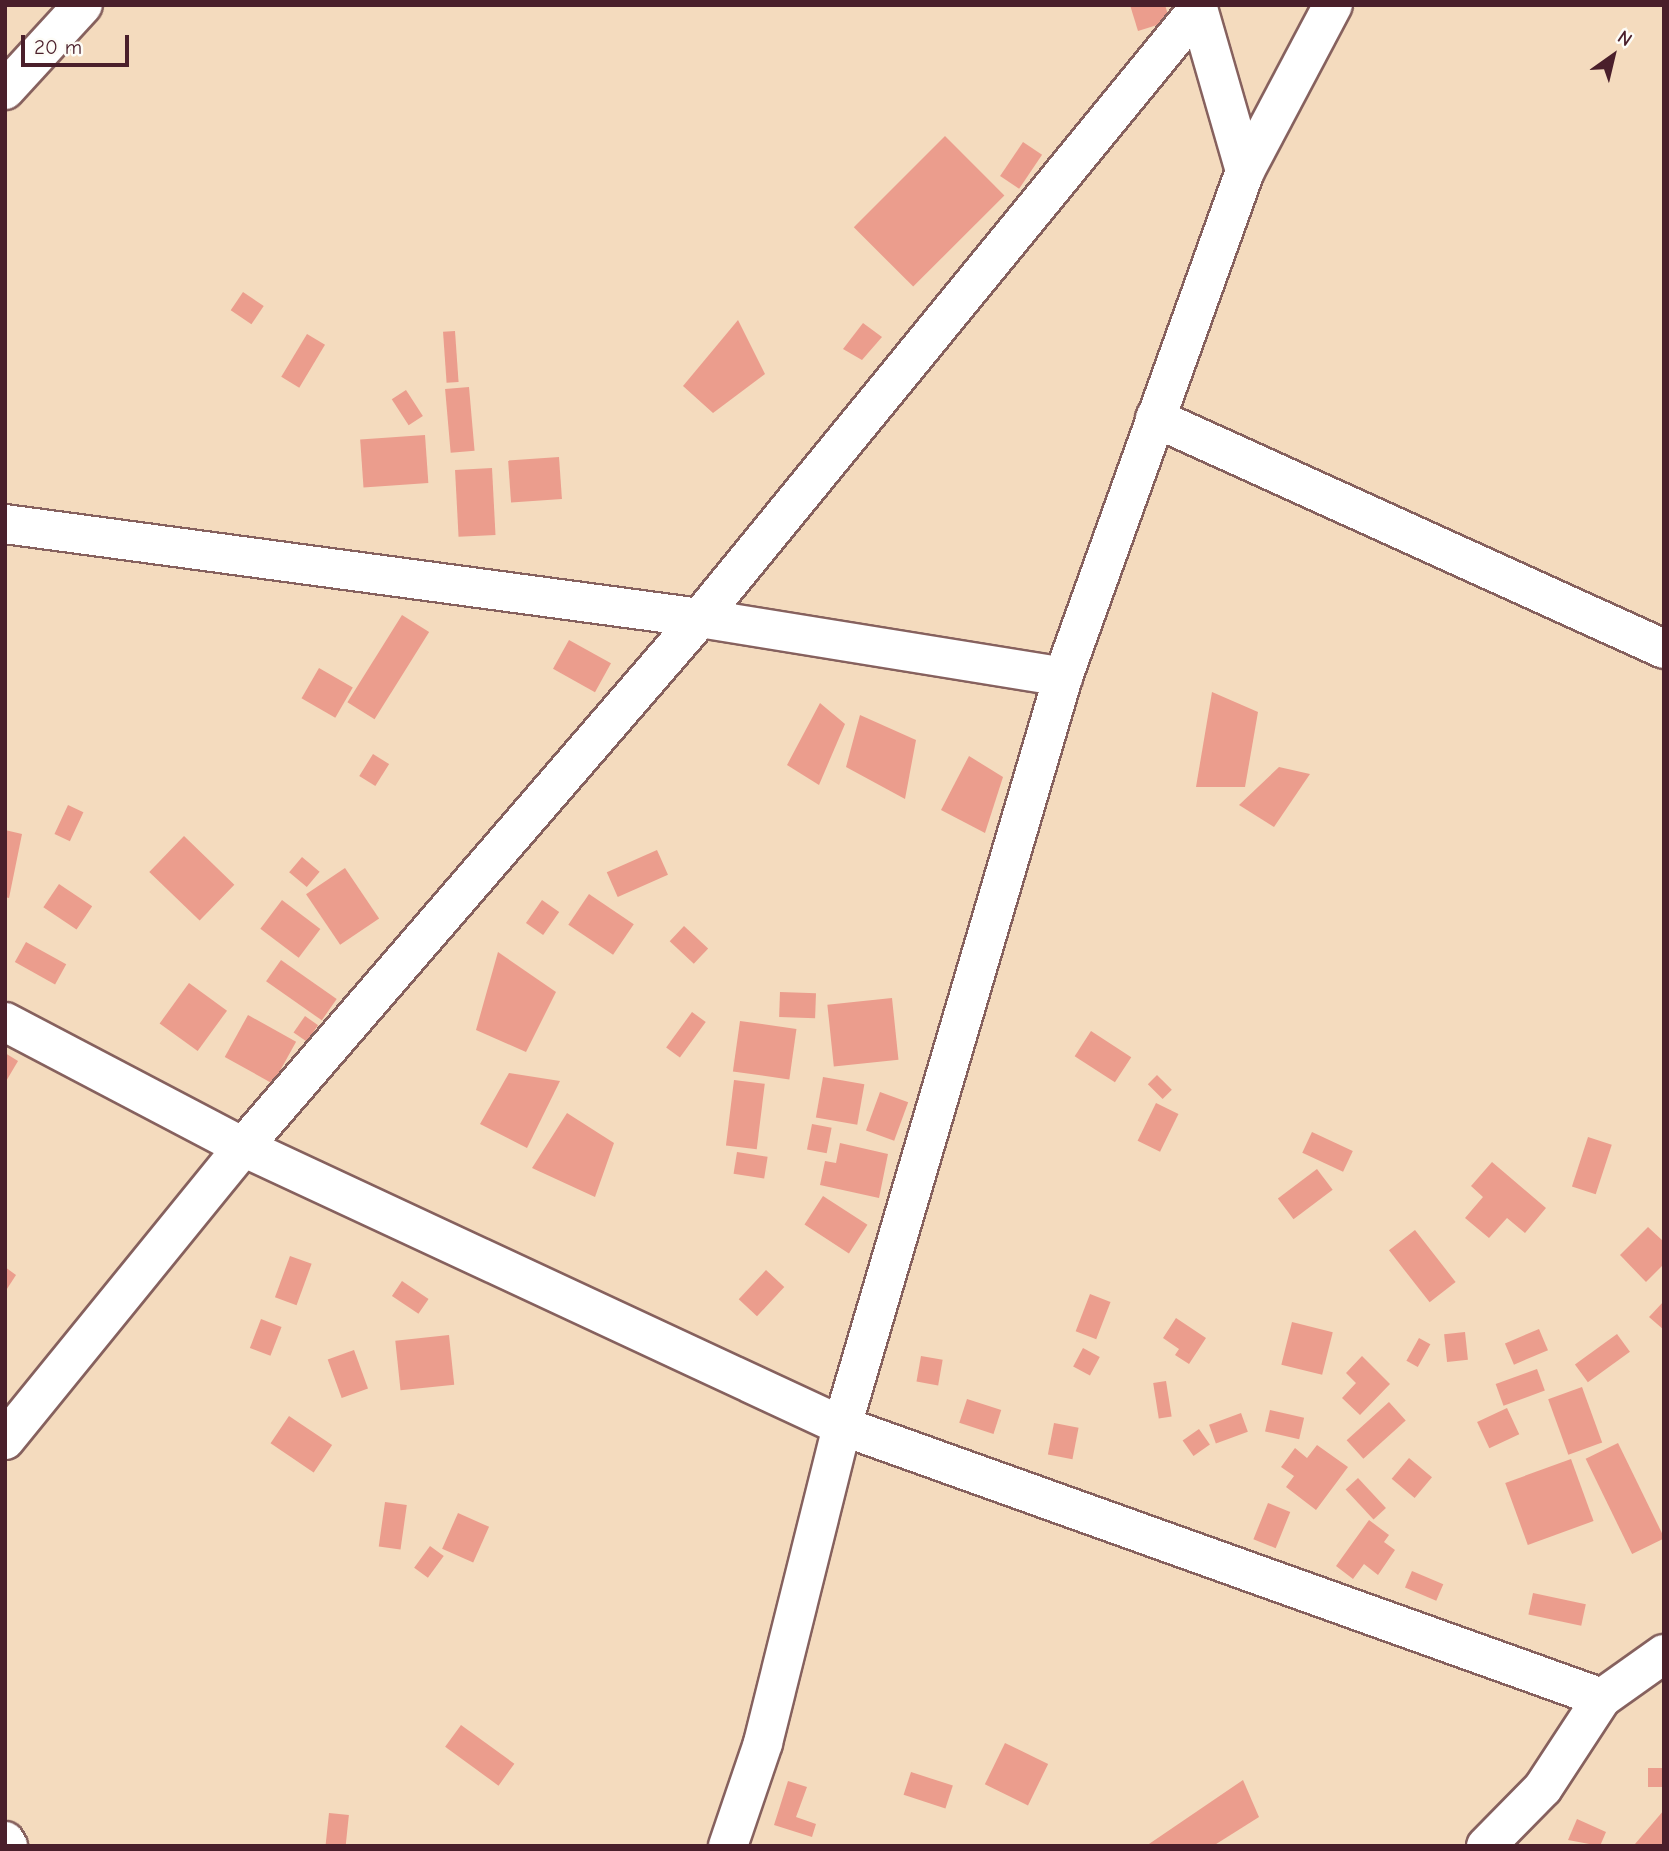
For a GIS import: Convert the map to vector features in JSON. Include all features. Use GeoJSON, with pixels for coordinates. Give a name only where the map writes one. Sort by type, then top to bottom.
{"type":"FeatureCollection","features":[{"type":"Feature","properties":{"kind":"street"},"geometry":{"type":"LineString","coordinates":[[5,90],[83,5]]}},
{"type":"Feature","properties":{"kind":"street"},"geometry":{"type":"LineString","coordinates":[[729,1846],[763,1743],[842,1426],[1063,677],[1245,171],[1333,5]]}},
{"type":"Feature","properties":{"kind":"street"},"geometry":{"type":"LineString","coordinates":[[1198,7],[1245,171]]}},
{"type":"Feature","properties":{"kind":"street"},"geometry":{"type":"LineString","coordinates":[[5,1440],[243,1147],[700,618],[1198,7]]}},
{"type":"Feature","properties":{"kind":"street"},"geometry":{"type":"LineString","coordinates":[[1155,418],[1664,649]]}},
{"type":"Feature","properties":{"kind":"street"},"geometry":{"type":"LineString","coordinates":[[5,524],[700,618],[1063,677]]}},
{"type":"Feature","properties":{"kind":"street"},"geometry":{"type":"LineString","coordinates":[[5,1022],[243,1147],[842,1426],[1602,1698]]}},
{"type":"Feature","properties":{"kind":"street"},"geometry":{"type":"LineString","coordinates":[[1486,1846],[1543,1788],[1602,1698],[1664,1654]]}},
{"type":"Feature","properties":{"kind":"building"},"geometry":{"type":"Polygon","coordinates":[[[1130,5],[1165,5],[1170,21],[1138,31],[1130,5]]]}},
{"type":"Feature","properties":{"kind":"building"},"geometry":{"type":"Polygon","coordinates":[[[945,136],[1004,195],[913,287],[854,227],[945,136]]]}},
{"type":"Feature","properties":{"kind":"building"},"geometry":{"type":"Polygon","coordinates":[[[1023,142],[1042,155],[1019,189],[1000,176],[1023,142]]]}},
{"type":"Feature","properties":{"kind":"building"},"geometry":{"type":"Polygon","coordinates":[[[243,292],[264,306],[251,324],[231,310],[243,292]]]}},
{"type":"Feature","properties":{"kind":"building"},"geometry":{"type":"Polygon","coordinates":[[[738,320],[765,374],[713,413],[683,386],[738,320]]]}},
{"type":"Feature","properties":{"kind":"building"},"geometry":{"type":"Polygon","coordinates":[[[863,323],[882,337],[862,360],[843,349],[863,323]]]}},
{"type":"Feature","properties":{"kind":"building"},"geometry":{"type":"Polygon","coordinates":[[[455,331],[459,382],[447,383],[443,332],[455,331]]]}},
{"type":"Feature","properties":{"kind":"building"},"geometry":{"type":"Polygon","coordinates":[[[307,334],[325,345],[299,388],[281,377],[307,334]]]}},
{"type":"Feature","properties":{"kind":"building"},"geometry":{"type":"Polygon","coordinates":[[[469,387],[475,451],[451,453],[445,389],[469,387]]]}},
{"type":"Feature","properties":{"kind":"building"},"geometry":{"type":"Polygon","coordinates":[[[406,390],[423,416],[409,425],[392,399],[406,390]]]}},
{"type":"Feature","properties":{"kind":"building"},"geometry":{"type":"Polygon","coordinates":[[[425,435],[428,483],[364,487],[360,440],[425,435]]]}},
{"type":"Feature","properties":{"kind":"building"},"geometry":{"type":"Polygon","coordinates":[[[559,457],[562,499],[511,502],[508,461],[559,457]]]}},
{"type":"Feature","properties":{"kind":"building"},"geometry":{"type":"Polygon","coordinates":[[[492,468],[496,535],[459,537],[455,470],[492,468]]]}},
{"type":"Feature","properties":{"kind":"building"},"geometry":{"type":"Polygon","coordinates":[[[402,615],[429,632],[375,719],[347,702],[402,615]]]}},
{"type":"Feature","properties":{"kind":"building"},"geometry":{"type":"Polygon","coordinates":[[[569,640],[611,663],[595,692],[553,669],[569,640]]]}},
{"type":"Feature","properties":{"kind":"building"},"geometry":{"type":"Polygon","coordinates":[[[319,668],[353,688],[335,718],[302,698],[319,668]]]}},
{"type":"Feature","properties":{"kind":"building"},"geometry":{"type":"Polygon","coordinates":[[[1212,692],[1258,712],[1245,787],[1196,787],[1212,692]]]}},
{"type":"Feature","properties":{"kind":"building"},"geometry":{"type":"Polygon","coordinates":[[[820,703],[845,724],[819,785],[787,765],[820,703]]]}},
{"type":"Feature","properties":{"kind":"building"},"geometry":{"type":"Polygon","coordinates":[[[860,715],[916,740],[905,799],[846,767],[860,715]]]}},
{"type":"Feature","properties":{"kind":"building"},"geometry":{"type":"Polygon","coordinates":[[[373,754],[389,764],[375,786],[359,776],[373,754]]]}},
{"type":"Feature","properties":{"kind":"building"},"geometry":{"type":"Polygon","coordinates":[[[969,756],[1003,777],[985,833],[941,810],[969,756]]]}},
{"type":"Feature","properties":{"kind":"building"},"geometry":{"type":"Polygon","coordinates":[[[1279,767],[1310,774],[1274,827],[1239,805],[1279,767]]]}},
{"type":"Feature","properties":{"kind":"building"},"geometry":{"type":"Polygon","coordinates":[[[68,805],[83,812],[70,841],[54,834],[68,805]]]}},
{"type":"Feature","properties":{"kind":"building"},"geometry":{"type":"Polygon","coordinates":[[[5,830],[22,834],[9,898],[5,897],[5,830]]]}},
{"type":"Feature","properties":{"kind":"building"},"geometry":{"type":"Polygon","coordinates":[[[184,836],[234,885],[200,921],[149,872],[184,836]]]}},
{"type":"Feature","properties":{"kind":"building"},"geometry":{"type":"Polygon","coordinates":[[[657,850],[668,875],[618,897],[607,872],[657,850]]]}},
{"type":"Feature","properties":{"kind":"building"},"geometry":{"type":"Polygon","coordinates":[[[302,857],[320,872],[307,887],[289,872],[302,857]]]}},
{"type":"Feature","properties":{"kind":"building"},"geometry":{"type":"Polygon","coordinates":[[[345,868],[379,919],[340,945],[306,894],[345,868]]]}},
{"type":"Feature","properties":{"kind":"building"},"geometry":{"type":"Polygon","coordinates":[[[59,884],[92,906],[77,930],[43,907],[59,884]]]}},
{"type":"Feature","properties":{"kind":"building"},"geometry":{"type":"Polygon","coordinates":[[[589,894],[634,924],[613,955],[568,925],[589,894]]]}},
{"type":"Feature","properties":{"kind":"building"},"geometry":{"type":"Polygon","coordinates":[[[282,900],[320,929],[299,958],[260,929],[282,900]]]}},
{"type":"Feature","properties":{"kind":"building"},"geometry":{"type":"Polygon","coordinates":[[[542,900],[559,912],[543,935],[526,923],[542,900]]]}},
{"type":"Feature","properties":{"kind":"building"},"geometry":{"type":"Polygon","coordinates":[[[684,926],[708,949],[694,964],[670,941],[684,926]]]}},
{"type":"Feature","properties":{"kind":"building"},"geometry":{"type":"Polygon","coordinates":[[[26,942],[66,964],[55,984],[15,962],[26,942]]]}},
{"type":"Feature","properties":{"kind":"building"},"geometry":{"type":"Polygon","coordinates":[[[498,952],[556,992],[526,1052],[476,1030],[498,952]]]}},
{"type":"Feature","properties":{"kind":"building"},"geometry":{"type":"Polygon","coordinates":[[[281,960],[337,999],[322,1020],[266,981],[281,960]]]}},
{"type":"Feature","properties":{"kind":"building"},"geometry":{"type":"Polygon","coordinates":[[[189,983],[227,1011],[198,1051],[160,1023],[189,983]]]}},
{"type":"Feature","properties":{"kind":"building"},"geometry":{"type":"Polygon","coordinates":[[[780,992],[816,993],[815,1018],[779,1017],[780,992]]]}},
{"type":"Feature","properties":{"kind":"building"},"geometry":{"type":"Polygon","coordinates":[[[892,998],[898,1060],[834,1066],[827,1005],[892,998]]]}},
{"type":"Feature","properties":{"kind":"building"},"geometry":{"type":"Polygon","coordinates":[[[692,1012],[706,1022],[680,1058],[666,1048],[692,1012]]]}},
{"type":"Feature","properties":{"kind":"building"},"geometry":{"type":"Polygon","coordinates":[[[248,1015],[296,1042],[273,1084],[225,1057],[248,1015]]]}},
{"type":"Feature","properties":{"kind":"building"},"geometry":{"type":"Polygon","coordinates":[[[305,1016],[318,1025],[307,1042],[294,1032],[305,1016]]]}},
{"type":"Feature","properties":{"kind":"building"},"geometry":{"type":"Polygon","coordinates":[[[740,1021],[796,1029],[789,1079],[733,1072],[740,1021]]]}},
{"type":"Feature","properties":{"kind":"building"},"geometry":{"type":"Polygon","coordinates":[[[1091,1031],[1131,1057],[1115,1082],[1075,1056],[1091,1031]]]}},
{"type":"Feature","properties":{"kind":"building"},"geometry":{"type":"Polygon","coordinates":[[[5,1053],[18,1061],[5,1083],[5,1053]]]}},
{"type":"Feature","properties":{"kind":"building"},"geometry":{"type":"Polygon","coordinates":[[[509,1073],[560,1081],[527,1148],[480,1124],[509,1073]]]}},
{"type":"Feature","properties":{"kind":"building"},"geometry":{"type":"Polygon","coordinates":[[[1157,1075],[1172,1090],[1163,1099],[1148,1084],[1157,1075]]]}},
{"type":"Feature","properties":{"kind":"building"},"geometry":{"type":"Polygon","coordinates":[[[823,1077],[864,1084],[857,1125],[816,1117],[823,1077]]]}},
{"type":"Feature","properties":{"kind":"building"},"geometry":{"type":"Polygon","coordinates":[[[734,1080],[765,1084],[757,1149],[726,1146],[734,1080]]]}},
{"type":"Feature","properties":{"kind":"building"},"geometry":{"type":"Polygon","coordinates":[[[880,1092],[908,1102],[894,1141],[866,1131],[880,1092]]]}},
{"type":"Feature","properties":{"kind":"building"},"geometry":{"type":"Polygon","coordinates":[[[1156,1103],[1178,1114],[1160,1152],[1138,1141],[1156,1103]]]}},
{"type":"Feature","properties":{"kind":"building"},"geometry":{"type":"Polygon","coordinates":[[[567,1113],[614,1143],[595,1197],[532,1168],[567,1113]]]}},
{"type":"Feature","properties":{"kind":"building"},"geometry":{"type":"Polygon","coordinates":[[[812,1124],[832,1128],[827,1153],[807,1150],[812,1124]]]}},
{"type":"Feature","properties":{"kind":"building"},"geometry":{"type":"Polygon","coordinates":[[[1312,1132],[1353,1151],[1343,1172],[1302,1153],[1312,1132]]]}},
{"type":"Feature","properties":{"kind":"building"},"geometry":{"type":"Polygon","coordinates":[[[1588,1137],[1612,1145],[1596,1194],[1572,1186],[1588,1137]]]}},
{"type":"Feature","properties":{"kind":"building"},"geometry":{"type":"Polygon","coordinates":[[[840,1143],[888,1154],[879,1198],[820,1185],[825,1161],[836,1163],[840,1143]]]}},
{"type":"Feature","properties":{"kind":"building"},"geometry":{"type":"Polygon","coordinates":[[[737,1152],[768,1157],[764,1179],[734,1174],[737,1152]]]}},
{"type":"Feature","properties":{"kind":"building"},"geometry":{"type":"Polygon","coordinates":[[[1492,1162],[1546,1208],[1525,1233],[1507,1218],[1489,1238],[1465,1218],[1483,1197],[1471,1186],[1492,1162]]]}},
{"type":"Feature","properties":{"kind":"building"},"geometry":{"type":"Polygon","coordinates":[[[1317,1169],[1333,1190],[1294,1219],[1278,1198],[1317,1169]]]}},
{"type":"Feature","properties":{"kind":"building"},"geometry":{"type":"Polygon","coordinates":[[[823,1196],[867,1225],[849,1253],[804,1225],[823,1196]]]}},
{"type":"Feature","properties":{"kind":"building"},"geometry":{"type":"Polygon","coordinates":[[[1648,1227],[1664,1242],[1664,1264],[1646,1282],[1620,1255],[1648,1227]]]}},
{"type":"Feature","properties":{"kind":"building"},"geometry":{"type":"Polygon","coordinates":[[[1415,1230],[1456,1282],[1430,1302],[1389,1250],[1415,1230]]]}},
{"type":"Feature","properties":{"kind":"building"},"geometry":{"type":"Polygon","coordinates":[[[290,1256],[312,1264],[297,1305],[275,1297],[290,1256]]]}},
{"type":"Feature","properties":{"kind":"building"},"geometry":{"type":"Polygon","coordinates":[[[5,1267],[16,1275],[5,1292],[5,1267]]]}},
{"type":"Feature","properties":{"kind":"building"},"geometry":{"type":"Polygon","coordinates":[[[766,1270],[784,1287],[757,1316],[739,1299],[766,1270]]]}},
{"type":"Feature","properties":{"kind":"building"},"geometry":{"type":"Polygon","coordinates":[[[402,1281],[429,1299],[418,1314],[392,1296],[402,1281]]]}},
{"type":"Feature","properties":{"kind":"building"},"geometry":{"type":"Polygon","coordinates":[[[1090,1294],[1111,1302],[1096,1339],[1076,1331],[1090,1294]]]}},
{"type":"Feature","properties":{"kind":"building"},"geometry":{"type":"Polygon","coordinates":[[[1664,1301],[1664,1330],[1649,1317],[1664,1301]]]}},
{"type":"Feature","properties":{"kind":"building"},"geometry":{"type":"Polygon","coordinates":[[[1176,1318],[1206,1338],[1189,1364],[1175,1355],[1179,1349],[1163,1338],[1176,1318]]]}},
{"type":"Feature","properties":{"kind":"building"},"geometry":{"type":"Polygon","coordinates":[[[261,1319],[282,1327],[270,1356],[250,1348],[261,1319]]]}},
{"type":"Feature","properties":{"kind":"building"},"geometry":{"type":"Polygon","coordinates":[[[1292,1322],[1333,1332],[1322,1375],[1281,1365],[1292,1322]]]}},
{"type":"Feature","properties":{"kind":"building"},"geometry":{"type":"Polygon","coordinates":[[[1539,1329],[1548,1350],[1514,1365],[1505,1343],[1539,1329]]]}},
{"type":"Feature","properties":{"kind":"building"},"geometry":{"type":"Polygon","coordinates":[[[1465,1332],[1468,1360],[1447,1362],[1444,1334],[1465,1332]]]}},
{"type":"Feature","properties":{"kind":"building"},"geometry":{"type":"Polygon","coordinates":[[[1617,1334],[1630,1352],[1588,1382],[1575,1365],[1617,1334]]]}},
{"type":"Feature","properties":{"kind":"building"},"geometry":{"type":"Polygon","coordinates":[[[449,1335],[454,1385],[401,1390],[395,1341],[449,1335]]]}},
{"type":"Feature","properties":{"kind":"building"},"geometry":{"type":"Polygon","coordinates":[[[1419,1338],[1430,1344],[1418,1367],[1406,1361],[1419,1338]]]}},
{"type":"Feature","properties":{"kind":"building"},"geometry":{"type":"Polygon","coordinates":[[[1083,1348],[1100,1357],[1090,1375],[1073,1367],[1083,1348]]]}},
{"type":"Feature","properties":{"kind":"building"},"geometry":{"type":"Polygon","coordinates":[[[354,1350],[368,1389],[342,1398],[328,1360],[354,1350]]]}},
{"type":"Feature","properties":{"kind":"building"},"geometry":{"type":"Polygon","coordinates":[[[921,1356],[943,1360],[938,1385],[916,1382],[921,1356]]]}},
{"type":"Feature","properties":{"kind":"building"},"geometry":{"type":"Polygon","coordinates":[[[1362,1356],[1390,1384],[1360,1415],[1342,1398],[1356,1383],[1346,1373],[1362,1356]]]}},
{"type":"Feature","properties":{"kind":"building"},"geometry":{"type":"Polygon","coordinates":[[[1537,1369],[1545,1391],[1504,1406],[1496,1384],[1537,1369]]]}},
{"type":"Feature","properties":{"kind":"building"},"geometry":{"type":"Polygon","coordinates":[[[1166,1381],[1172,1417],[1159,1419],[1153,1383],[1166,1381]]]}},
{"type":"Feature","properties":{"kind":"building"},"geometry":{"type":"Polygon","coordinates":[[[1582,1387],[1602,1442],[1568,1455],[1548,1399],[1582,1387]]]}},
{"type":"Feature","properties":{"kind":"building"},"geometry":{"type":"Polygon","coordinates":[[[967,1399],[1001,1410],[994,1434],[959,1423],[967,1399]]]}},
{"type":"Feature","properties":{"kind":"building"},"geometry":{"type":"Polygon","coordinates":[[[1389,1402],[1406,1421],[1363,1459],[1347,1440],[1389,1402]]]}},
{"type":"Feature","properties":{"kind":"building"},"geometry":{"type":"Polygon","coordinates":[[[1507,1408],[1519,1434],[1489,1448],[1477,1422],[1507,1408]]]}},
{"type":"Feature","properties":{"kind":"building"},"geometry":{"type":"Polygon","coordinates":[[[1270,1410],[1304,1418],[1299,1439],[1265,1431],[1270,1410]]]}},
{"type":"Feature","properties":{"kind":"building"},"geometry":{"type":"Polygon","coordinates":[[[1241,1413],[1248,1432],[1216,1443],[1209,1425],[1241,1413]]]}},
{"type":"Feature","properties":{"kind":"building"},"geometry":{"type":"Polygon","coordinates":[[[289,1416],[332,1445],[314,1472],[271,1443],[289,1416]]]}},
{"type":"Feature","properties":{"kind":"building"},"geometry":{"type":"Polygon","coordinates":[[[1054,1423],[1079,1428],[1072,1459],[1048,1454],[1054,1423]]]}},
{"type":"Feature","properties":{"kind":"building"},"geometry":{"type":"Polygon","coordinates":[[[1199,1429],[1210,1445],[1194,1456],[1183,1440],[1199,1429]]]}},
{"type":"Feature","properties":{"kind":"building"},"geometry":{"type":"Polygon","coordinates":[[[1618,1443],[1664,1537],[1632,1554],[1586,1459],[1618,1443]]]}},
{"type":"Feature","properties":{"kind":"building"},"geometry":{"type":"Polygon","coordinates":[[[1317,1445],[1348,1467],[1316,1510],[1286,1487],[1294,1476],[1281,1467],[1295,1448],[1307,1458],[1317,1445]]]}},
{"type":"Feature","properties":{"kind":"building"},"geometry":{"type":"Polygon","coordinates":[[[1409,1458],[1432,1477],[1415,1498],[1392,1479],[1409,1458]]]}},
{"type":"Feature","properties":{"kind":"building"},"geometry":{"type":"Polygon","coordinates":[[[1571,1459],[1594,1521],[1528,1545],[1505,1483],[1571,1459]]]}},
{"type":"Feature","properties":{"kind":"building"},"geometry":{"type":"Polygon","coordinates":[[[1358,1478],[1386,1508],[1374,1520],[1346,1490],[1358,1478]]]}},
{"type":"Feature","properties":{"kind":"building"},"geometry":{"type":"Polygon","coordinates":[[[385,1502],[407,1505],[401,1550],[379,1547],[385,1502]]]}},
{"type":"Feature","properties":{"kind":"building"},"geometry":{"type":"Polygon","coordinates":[[[1268,1503],[1290,1512],[1276,1548],[1253,1539],[1268,1503]]]}},
{"type":"Feature","properties":{"kind":"building"},"geometry":{"type":"Polygon","coordinates":[[[458,1513],[489,1527],[473,1562],[442,1549],[458,1513]]]}},
{"type":"Feature","properties":{"kind":"building"},"geometry":{"type":"Polygon","coordinates":[[[1369,1520],[1389,1535],[1384,1542],[1395,1550],[1378,1575],[1364,1564],[1353,1579],[1336,1566],[1369,1520]]]}},
{"type":"Feature","properties":{"kind":"building"},"geometry":{"type":"Polygon","coordinates":[[[430,1546],[444,1556],[428,1578],[414,1568],[430,1546]]]}},
{"type":"Feature","properties":{"kind":"building"},"geometry":{"type":"Polygon","coordinates":[[[1412,1571],[1443,1584],[1436,1601],[1405,1588],[1412,1571]]]}},
{"type":"Feature","properties":{"kind":"building"},"geometry":{"type":"Polygon","coordinates":[[[1533,1593],[1586,1604],[1581,1626],[1528,1615],[1533,1593]]]}},
{"type":"Feature","properties":{"kind":"building"},"geometry":{"type":"Polygon","coordinates":[[[461,1725],[514,1764],[499,1786],[445,1747],[461,1725]]]}},
{"type":"Feature","properties":{"kind":"building"},"geometry":{"type":"Polygon","coordinates":[[[1005,1743],[1048,1764],[1028,1805],[985,1784],[1005,1743]]]}},
{"type":"Feature","properties":{"kind":"building"},"geometry":{"type":"Polygon","coordinates":[[[1648,1768],[1664,1768],[1664,1787],[1648,1787],[1648,1768]]]}},
{"type":"Feature","properties":{"kind":"building"},"geometry":{"type":"Polygon","coordinates":[[[911,1772],[953,1786],[945,1808],[904,1795],[911,1772]]]}},
{"type":"Feature","properties":{"kind":"building"},"geometry":{"type":"Polygon","coordinates":[[[1243,1780],[1259,1817],[1213,1846],[1146,1846],[1243,1780]]]}},
{"type":"Feature","properties":{"kind":"building"},"geometry":{"type":"Polygon","coordinates":[[[788,1781],[807,1787],[796,1817],[816,1824],[812,1837],[774,1825],[788,1781]]]}},
{"type":"Feature","properties":{"kind":"building"},"geometry":{"type":"Polygon","coordinates":[[[1664,1810],[1664,1846],[1637,1846],[1635,1844],[1664,1810]]]}},
{"type":"Feature","properties":{"kind":"building"},"geometry":{"type":"Polygon","coordinates":[[[329,1813],[349,1815],[346,1846],[326,1846],[329,1813]]]}},
{"type":"Feature","properties":{"kind":"building"},"geometry":{"type":"Polygon","coordinates":[[[1577,1819],[1606,1832],[1600,1846],[1568,1840],[1577,1819]]]}}]}
